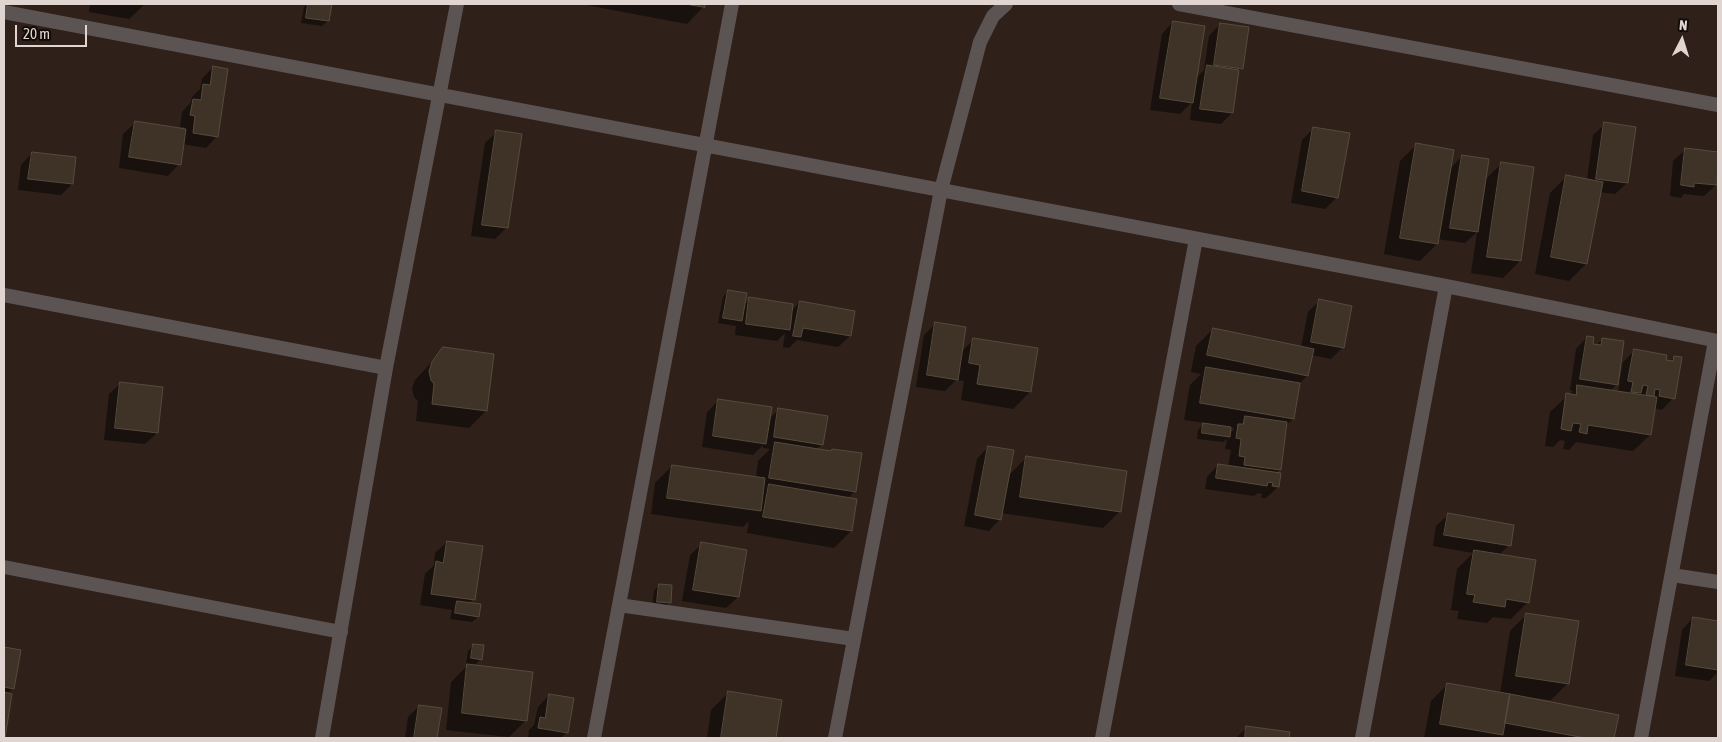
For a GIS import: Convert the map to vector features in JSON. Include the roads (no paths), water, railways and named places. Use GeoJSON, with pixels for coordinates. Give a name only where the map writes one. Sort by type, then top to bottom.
{"type":"FeatureCollection","features":[{"type":"Feature","properties":{"kind":"street"},"geometry":{"type":"LineString","coordinates":[[322,738],[342,632],[386,368],[458,4]]}},
{"type":"Feature","properties":{"kind":"street"},"geometry":{"type":"LineString","coordinates":[[594,738],[732,4]]}},
{"type":"Feature","properties":{"kind":"street"},"geometry":{"type":"LineString","coordinates":[[835,738],[941,190],[980,42],[993,16],[1006,4]]}},
{"type":"Feature","properties":{"kind":"street"},"geometry":{"type":"LineString","coordinates":[[1179,4],[1718,105]]}},
{"type":"Feature","properties":{"kind":"street"},"geometry":{"type":"LineString","coordinates":[[4,12],[1446,286],[1717,341],[1641,738]]}},
{"type":"Feature","properties":{"kind":"street"},"geometry":{"type":"LineString","coordinates":[[1102,738],[1196,239]]}},
{"type":"Feature","properties":{"kind":"street"},"geometry":{"type":"LineString","coordinates":[[1362,738],[1446,286]]}},
{"type":"Feature","properties":{"kind":"street"},"geometry":{"type":"LineString","coordinates":[[4,295],[386,368]]}},
{"type":"Feature","properties":{"kind":"street"},"geometry":{"type":"LineString","coordinates":[[4,567],[342,632]]}},
{"type":"Feature","properties":{"kind":"street"},"geometry":{"type":"LineString","coordinates":[[1672,575],[1718,582]]}},
{"type":"Feature","properties":{"kind":"street"},"geometry":{"type":"LineString","coordinates":[[619,605],[854,639]]}}]}
